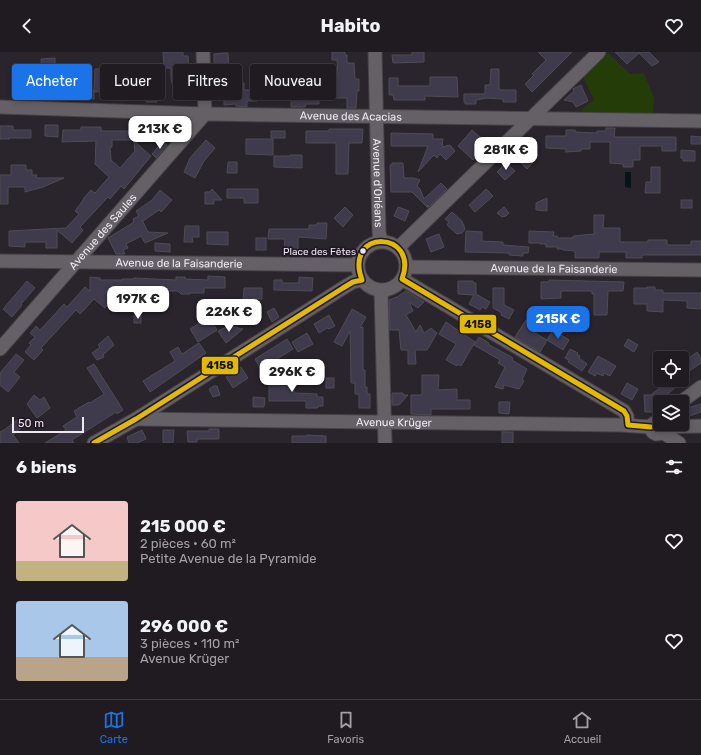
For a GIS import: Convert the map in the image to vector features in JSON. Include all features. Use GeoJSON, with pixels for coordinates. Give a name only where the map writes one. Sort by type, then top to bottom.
{"type":"FeatureCollection","features":[{"type":"Feature","properties":{"kind":"street"},"geometry":{"type":"LineString","coordinates":[[203,52],[205,114]]}},
{"type":"Feature","properties":{"kind":"street","name":"Avenue d'Orléans"},"geometry":{"type":"LineString","coordinates":[[375,52],[379,232],[381,241]]}},
{"type":"Feature","properties":{"kind":"street"},"geometry":{"type":"LineString","coordinates":[[398,248],[599,52]]}},
{"type":"Feature","properties":{"kind":"street","name":"Avenue des Acacias"},"geometry":{"type":"LineString","coordinates":[[0,108],[205,114],[701,121]]}},
{"type":"Feature","properties":{"kind":"street","name":"Avenue des Saules"},"geometry":{"type":"LineString","coordinates":[[0,349],[205,114]]}},
{"type":"Feature","properties":{"kind":"street"},"geometry":{"type":"LineString","coordinates":[[381,241],[389,242],[398,248],[404,255],[406,267],[402,279],[397,285],[381,291],[368,286],[358,273],[358,258],[362,251],[367,246],[381,241]]}},
{"type":"Feature","properties":{"kind":"street","name":"Avenue de la Faisanderie"},"geometry":{"type":"LineString","coordinates":[[0,261],[357,265]]}},
{"type":"Feature","properties":{"kind":"street","name":"Avenue de la Faisanderie"},"geometry":{"type":"LineString","coordinates":[[406,267],[701,270]]}},
{"type":"Feature","properties":{"kind":"street"},"geometry":{"type":"LineString","coordinates":[[402,279],[624,410],[627,416],[628,425]]}},
{"type":"Feature","properties":{"kind":"street"},"geometry":{"type":"LineString","coordinates":[[94,443],[336,292],[353,282],[362,280]]}},
{"type":"Feature","properties":{"kind":"street"},"geometry":{"type":"LineString","coordinates":[[381,291],[385,443]]}},
{"type":"Feature","properties":{"kind":"street"},"geometry":{"type":"LineString","coordinates":[[689,396],[701,387]]}},
{"type":"Feature","properties":{"kind":"street","name":"Avenue Krüger"},"geometry":{"type":"LineString","coordinates":[[136,418],[628,425],[653,427]]}},
{"type":"Feature","properties":{"kind":"street","name":"Avenue Krüger"},"geometry":{"type":"LineString","coordinates":[[689,427],[701,426]]}},
{"type":"Feature","properties":{"kind":"street"},"geometry":{"type":"LineString","coordinates":[[663,431],[679,443]]}},
{"type":"Feature","properties":{"kind":"green space"},"geometry":{"type":"Polygon","coordinates":[[[608,53],[630,74],[644,73],[654,98],[653,115],[582,115],[582,109],[594,100],[583,77],[608,53]]]}},
{"type":"Feature","properties":{"kind":"shaded area"},"geometry":{"type":"Polygon","coordinates":[[[625,172],[631,172],[631,188],[625,187],[625,172]]]}},
{"type":"Feature","properties":{"kind":"building"},"geometry":{"type":"Polygon","coordinates":[[[163,52],[183,52],[183,56],[188,56],[189,64],[173,64],[173,88],[171,68],[165,68],[163,52]]]}},
{"type":"Feature","properties":{"kind":"building"},"geometry":{"type":"Polygon","coordinates":[[[332,52],[345,52],[345,55],[347,55],[347,63],[354,63],[355,79],[359,79],[359,91],[357,91],[356,108],[347,108],[347,98],[336,98],[336,77],[338,77],[337,60],[332,60],[332,52]]]}},
{"type":"Feature","properties":{"kind":"building"},"geometry":{"type":"Polygon","coordinates":[[[412,52],[424,52],[424,62],[393,63],[392,55],[412,55],[412,52]]]}},
{"type":"Feature","properties":{"kind":"building"},"geometry":{"type":"Polygon","coordinates":[[[538,52],[572,52],[532,92],[525,84],[534,75],[532,74],[546,60],[538,52]]]}},
{"type":"Feature","properties":{"kind":"building"},"geometry":{"type":"Polygon","coordinates":[[[615,52],[649,52],[659,62],[652,66],[639,53],[627,64],[615,52]]]}},
{"type":"Feature","properties":{"kind":"building"},"geometry":{"type":"Polygon","coordinates":[[[228,53],[229,64],[214,64],[214,54],[228,53]]]}},
{"type":"Feature","properties":{"kind":"building"},"geometry":{"type":"Polygon","coordinates":[[[55,58],[55,64],[41,64],[41,59],[55,58]]]}},
{"type":"Feature","properties":{"kind":"building"},"geometry":{"type":"Polygon","coordinates":[[[95,69],[100,69],[100,92],[94,92],[95,69]]]}},
{"type":"Feature","properties":{"kind":"building"},"geometry":{"type":"Polygon","coordinates":[[[491,69],[499,69],[499,90],[516,90],[516,102],[503,102],[503,99],[487,98],[476,100],[476,104],[465,104],[464,94],[485,94],[485,85],[490,85],[491,69]]]}},
{"type":"Feature","properties":{"kind":"building"},"geometry":{"type":"Polygon","coordinates":[[[430,77],[457,77],[458,97],[425,96],[425,100],[394,100],[393,95],[389,95],[389,78],[398,78],[398,86],[430,86],[430,77]]]}},
{"type":"Feature","properties":{"kind":"building"},"geometry":{"type":"Polygon","coordinates":[[[242,83],[244,83],[244,90],[250,90],[250,100],[257,100],[247,101],[247,107],[236,106],[235,104],[224,105],[224,100],[242,100],[242,83]]]}},
{"type":"Feature","properties":{"kind":"building"},"geometry":{"type":"Polygon","coordinates":[[[581,85],[588,101],[576,107],[573,102],[564,100],[574,91],[573,89],[581,85]]]}},
{"type":"Feature","properties":{"kind":"building"},"geometry":{"type":"Polygon","coordinates":[[[92,90],[94,90],[94,99],[92,99],[92,90]]]}},
{"type":"Feature","properties":{"kind":"building"},"geometry":{"type":"Polygon","coordinates":[[[146,100],[157,100],[157,102],[146,102],[146,100]]]}},
{"type":"Feature","properties":{"kind":"building"},"geometry":{"type":"Polygon","coordinates":[[[291,100],[319,100],[319,104],[306,104],[305,107],[291,107],[291,100]]]}},
{"type":"Feature","properties":{"kind":"building"},"geometry":{"type":"Polygon","coordinates":[[[45,125],[58,125],[58,137],[45,136],[45,125]]]}},
{"type":"Feature","properties":{"kind":"building"},"geometry":{"type":"Polygon","coordinates":[[[0,126],[13,126],[13,130],[31,130],[31,138],[0,139],[0,126]]]}},
{"type":"Feature","properties":{"kind":"building"},"geometry":{"type":"Polygon","coordinates":[[[159,126],[178,126],[169,136],[165,138],[159,126]]]}},
{"type":"Feature","properties":{"kind":"building"},"geometry":{"type":"Polygon","coordinates":[[[81,127],[101,127],[101,131],[136,131],[138,140],[112,140],[112,147],[110,147],[111,160],[120,168],[135,151],[134,141],[151,156],[124,189],[121,186],[110,199],[108,197],[80,227],[83,230],[72,243],[57,230],[57,248],[46,248],[46,242],[25,242],[25,247],[9,246],[9,231],[66,228],[79,214],[75,211],[83,199],[91,190],[95,193],[109,177],[95,164],[96,141],[62,142],[63,130],[81,130],[81,127]]]}},
{"type":"Feature","properties":{"kind":"building"},"geometry":{"type":"Polygon","coordinates":[[[606,128],[615,128],[614,137],[676,137],[676,151],[662,151],[662,146],[640,146],[640,160],[633,160],[633,167],[623,167],[623,164],[610,163],[610,142],[590,142],[590,149],[581,149],[581,151],[565,152],[567,149],[546,148],[546,136],[566,136],[566,130],[597,133],[597,131],[606,131],[606,128]]]}},
{"type":"Feature","properties":{"kind":"building"},"geometry":{"type":"Polygon","coordinates":[[[329,129],[363,129],[362,143],[349,143],[348,174],[336,174],[336,143],[306,143],[306,131],[329,131],[329,129]]]}},
{"type":"Feature","properties":{"kind":"building"},"geometry":{"type":"Polygon","coordinates":[[[472,130],[481,138],[474,146],[480,152],[473,160],[458,146],[472,130]]]}},
{"type":"Feature","properties":{"kind":"building"},"geometry":{"type":"Polygon","coordinates":[[[271,131],[285,131],[285,138],[271,138],[271,131]]]}},
{"type":"Feature","properties":{"kind":"building"},"geometry":{"type":"Polygon","coordinates":[[[391,133],[433,134],[433,139],[443,139],[442,147],[450,145],[455,151],[446,160],[440,154],[437,158],[434,155],[418,172],[428,146],[391,146],[391,133]]]}},
{"type":"Feature","properties":{"kind":"building"},"geometry":{"type":"Polygon","coordinates":[[[691,136],[701,137],[701,144],[691,144],[691,136]]]}},
{"type":"Feature","properties":{"kind":"building"},"geometry":{"type":"Polygon","coordinates":[[[246,139],[273,139],[273,155],[246,154],[246,139]]]}},
{"type":"Feature","properties":{"kind":"building"},"geometry":{"type":"Polygon","coordinates":[[[206,140],[215,148],[204,161],[195,178],[184,172],[190,158],[206,140]]]}},
{"type":"Feature","properties":{"kind":"building"},"geometry":{"type":"Polygon","coordinates":[[[163,141],[167,145],[156,158],[152,154],[163,141]]]}},
{"type":"Feature","properties":{"kind":"building"},"geometry":{"type":"Polygon","coordinates":[[[529,147],[538,156],[527,169],[518,160],[529,147]]]}},
{"type":"Feature","properties":{"kind":"building"},"geometry":{"type":"Polygon","coordinates":[[[681,150],[695,151],[695,161],[683,161],[683,158],[681,158],[681,150]]]}},
{"type":"Feature","properties":{"kind":"building"},"geometry":{"type":"Polygon","coordinates":[[[302,155],[302,168],[274,167],[274,156],[302,155]]]}},
{"type":"Feature","properties":{"kind":"building"},"geometry":{"type":"Polygon","coordinates":[[[228,162],[237,162],[237,173],[227,173],[228,162]]]}},
{"type":"Feature","properties":{"kind":"building"},"geometry":{"type":"Polygon","coordinates":[[[392,163],[403,163],[404,178],[414,178],[420,180],[417,186],[420,189],[424,199],[441,183],[447,189],[429,207],[427,205],[428,208],[412,192],[391,192],[390,165],[392,165],[392,163]]]}},
{"type":"Feature","properties":{"kind":"building"},"geometry":{"type":"Polygon","coordinates":[[[506,163],[515,171],[505,180],[497,172],[506,163]]]}},
{"type":"Feature","properties":{"kind":"building"},"geometry":{"type":"Polygon","coordinates":[[[11,165],[26,165],[26,170],[32,170],[32,175],[37,175],[36,178],[64,178],[43,187],[25,192],[25,187],[8,187],[8,204],[0,204],[0,175],[11,175],[11,165]]]}},
{"type":"Feature","properties":{"kind":"building"},"geometry":{"type":"Polygon","coordinates":[[[651,167],[660,167],[660,193],[645,193],[646,182],[651,182],[651,167]]]}},
{"type":"Feature","properties":{"kind":"building"},"geometry":{"type":"Polygon","coordinates":[[[212,189],[222,200],[214,200],[214,204],[205,204],[205,192],[210,192],[212,189]]]}},
{"type":"Feature","properties":{"kind":"building"},"geometry":{"type":"Polygon","coordinates":[[[227,189],[258,189],[258,203],[244,203],[244,198],[227,198],[227,189]]]}},
{"type":"Feature","properties":{"kind":"building"},"geometry":{"type":"Polygon","coordinates":[[[486,189],[493,196],[475,212],[469,205],[486,189]]]}},
{"type":"Feature","properties":{"kind":"building"},"geometry":{"type":"Polygon","coordinates":[[[160,190],[172,200],[161,212],[159,210],[143,221],[142,220],[148,232],[168,233],[145,243],[141,236],[126,244],[128,248],[123,250],[125,254],[116,254],[108,238],[134,222],[133,219],[139,216],[136,211],[152,200],[160,190]]]}},
{"type":"Feature","properties":{"kind":"building"},"geometry":{"type":"Polygon","coordinates":[[[547,198],[547,211],[536,210],[536,203],[547,198]]]}},
{"type":"Feature","properties":{"kind":"building"},"geometry":{"type":"Polygon","coordinates":[[[681,200],[692,200],[692,208],[681,208],[681,200]]]}},
{"type":"Feature","properties":{"kind":"building"},"geometry":{"type":"Polygon","coordinates":[[[345,207],[353,215],[343,227],[334,218],[345,207]]]}},
{"type":"Feature","properties":{"kind":"building"},"geometry":{"type":"Polygon","coordinates":[[[398,207],[409,211],[405,221],[394,216],[398,207]]]}},
{"type":"Feature","properties":{"kind":"building"},"geometry":{"type":"Polygon","coordinates":[[[504,207],[509,213],[502,217],[497,213],[504,207]]]}},
{"type":"Feature","properties":{"kind":"building"},"geometry":{"type":"Polygon","coordinates":[[[452,212],[462,221],[465,229],[462,233],[457,234],[447,225],[449,222],[445,219],[452,212]]]}},
{"type":"Feature","properties":{"kind":"building"},"geometry":{"type":"Polygon","coordinates":[[[594,215],[604,215],[603,228],[620,228],[620,242],[667,240],[667,245],[691,245],[691,241],[701,241],[701,255],[642,255],[642,258],[626,258],[626,252],[599,252],[599,258],[575,258],[575,251],[557,249],[558,247],[546,247],[546,244],[529,243],[529,231],[554,232],[553,236],[557,236],[558,238],[573,238],[573,236],[594,234],[594,215]]]}},
{"type":"Feature","properties":{"kind":"building"},"geometry":{"type":"Polygon","coordinates":[[[317,223],[327,223],[326,239],[298,237],[298,249],[284,249],[285,239],[268,239],[269,229],[309,229],[309,225],[317,225],[317,223]]]}},
{"type":"Feature","properties":{"kind":"building"},"geometry":{"type":"Polygon","coordinates":[[[185,226],[199,226],[199,237],[192,237],[193,242],[184,242],[185,226]]]}},
{"type":"Feature","properties":{"kind":"building"},"geometry":{"type":"Polygon","coordinates":[[[466,231],[482,232],[482,241],[503,242],[503,245],[529,247],[528,253],[523,253],[523,256],[509,255],[509,253],[465,252],[466,231]]]}},
{"type":"Feature","properties":{"kind":"building"},"geometry":{"type":"Polygon","coordinates":[[[207,232],[228,232],[228,245],[207,244],[207,232]]]}},
{"type":"Feature","properties":{"kind":"building"},"geometry":{"type":"Polygon","coordinates":[[[439,234],[444,247],[431,252],[426,239],[439,234]]]}},
{"type":"Feature","properties":{"kind":"building"},"geometry":{"type":"Polygon","coordinates":[[[256,238],[266,238],[266,250],[256,250],[256,238]]]}},
{"type":"Feature","properties":{"kind":"building"},"geometry":{"type":"Polygon","coordinates":[[[155,243],[170,244],[170,252],[155,251],[155,243]]]}},
{"type":"Feature","properties":{"kind":"building"},"geometry":{"type":"Polygon","coordinates":[[[208,276],[225,277],[225,288],[204,288],[204,293],[190,294],[181,294],[178,291],[159,291],[158,295],[139,295],[139,291],[122,292],[122,297],[115,297],[105,308],[94,299],[80,314],[76,310],[41,348],[43,350],[34,360],[25,352],[31,345],[29,343],[35,337],[30,333],[36,326],[40,330],[64,304],[67,307],[85,287],[90,291],[90,277],[100,278],[100,280],[122,280],[134,278],[176,280],[176,277],[185,277],[185,279],[208,280],[208,276]]]}},
{"type":"Feature","properties":{"kind":"building"},"geometry":{"type":"Polygon","coordinates":[[[299,277],[313,278],[312,291],[274,290],[274,280],[282,280],[282,283],[299,283],[299,277]]]}},
{"type":"Feature","properties":{"kind":"building"},"geometry":{"type":"Polygon","coordinates":[[[549,280],[624,282],[623,291],[608,291],[607,315],[594,315],[594,294],[592,294],[592,291],[561,291],[561,298],[541,299],[541,282],[549,282],[549,280]]]}},
{"type":"Feature","properties":{"kind":"building"},"geometry":{"type":"Polygon","coordinates":[[[27,281],[35,288],[12,317],[3,309],[27,281]]]}},
{"type":"Feature","properties":{"kind":"building"},"geometry":{"type":"Polygon","coordinates":[[[458,281],[473,281],[473,283],[476,283],[476,294],[490,302],[486,309],[482,307],[480,310],[469,304],[474,295],[458,294],[458,281]]]}},
{"type":"Feature","properties":{"kind":"building"},"geometry":{"type":"Polygon","coordinates":[[[655,287],[655,290],[663,290],[663,293],[701,293],[701,309],[687,308],[687,301],[663,300],[663,312],[647,311],[647,304],[634,304],[634,288],[655,287]]]}},
{"type":"Feature","properties":{"kind":"building"},"geometry":{"type":"Polygon","coordinates":[[[244,288],[262,288],[262,299],[243,301],[244,288]]]}},
{"type":"Feature","properties":{"kind":"building"},"geometry":{"type":"Polygon","coordinates":[[[493,288],[504,288],[504,305],[514,310],[509,319],[501,315],[502,313],[493,308],[493,288]]]}},
{"type":"Feature","properties":{"kind":"building"},"geometry":{"type":"Polygon","coordinates":[[[406,291],[424,302],[418,308],[409,302],[413,311],[406,315],[416,332],[420,325],[424,333],[431,328],[437,333],[427,350],[415,350],[416,364],[408,364],[408,350],[401,350],[399,330],[390,330],[389,300],[406,291]]]}},
{"type":"Feature","properties":{"kind":"building"},"geometry":{"type":"Polygon","coordinates":[[[274,308],[279,317],[272,322],[267,312],[274,308]]]}},
{"type":"Feature","properties":{"kind":"building"},"geometry":{"type":"Polygon","coordinates":[[[352,309],[366,317],[360,328],[363,327],[363,370],[365,370],[365,387],[367,387],[367,394],[370,394],[370,408],[359,408],[359,394],[355,394],[355,383],[351,383],[350,331],[342,346],[334,342],[352,309]]]}},
{"type":"Feature","properties":{"kind":"building"},"geometry":{"type":"Polygon","coordinates":[[[329,315],[335,326],[329,329],[327,328],[319,333],[314,324],[329,315]]]}},
{"type":"Feature","properties":{"kind":"building"},"geometry":{"type":"Polygon","coordinates":[[[134,316],[141,316],[141,323],[134,323],[134,316]]]}},
{"type":"Feature","properties":{"kind":"building"},"geometry":{"type":"Polygon","coordinates":[[[209,317],[217,330],[198,342],[190,329],[209,317]]]}},
{"type":"Feature","properties":{"kind":"building"},"geometry":{"type":"Polygon","coordinates":[[[526,320],[534,324],[530,330],[547,340],[540,352],[515,337],[526,320]]]}},
{"type":"Feature","properties":{"kind":"building"},"geometry":{"type":"Polygon","coordinates":[[[446,322],[475,342],[461,366],[458,364],[457,366],[446,360],[456,344],[439,334],[446,322]]]}},
{"type":"Feature","properties":{"kind":"building"},"geometry":{"type":"Polygon","coordinates":[[[229,326],[243,329],[226,343],[218,331],[229,326]]]}},
{"type":"Feature","properties":{"kind":"building"},"geometry":{"type":"Polygon","coordinates":[[[553,330],[569,340],[563,350],[547,340],[553,330]]]}},
{"type":"Feature","properties":{"kind":"building"},"geometry":{"type":"Polygon","coordinates":[[[307,333],[313,344],[298,352],[292,342],[307,333]]]}},
{"type":"Feature","properties":{"kind":"building"},"geometry":{"type":"Polygon","coordinates":[[[108,336],[114,345],[103,355],[104,357],[97,360],[92,353],[100,347],[98,345],[108,336]]]}},
{"type":"Feature","properties":{"kind":"building"},"geometry":{"type":"Polygon","coordinates":[[[479,337],[489,343],[488,344],[513,358],[512,360],[527,369],[522,380],[524,381],[519,389],[504,385],[503,389],[495,387],[505,367],[498,363],[500,360],[474,345],[479,337]]]}},
{"type":"Feature","properties":{"kind":"building"},"geometry":{"type":"Polygon","coordinates":[[[287,339],[293,349],[277,359],[278,360],[261,369],[255,359],[287,339]]]}},
{"type":"Feature","properties":{"kind":"building"},"geometry":{"type":"Polygon","coordinates":[[[628,339],[638,345],[634,352],[624,346],[628,339]]]}},
{"type":"Feature","properties":{"kind":"building"},"geometry":{"type":"Polygon","coordinates":[[[199,343],[206,353],[150,392],[143,381],[175,361],[170,352],[178,347],[182,354],[199,343]]]}},
{"type":"Feature","properties":{"kind":"building"},"geometry":{"type":"Polygon","coordinates":[[[570,349],[578,353],[577,355],[580,356],[579,358],[587,364],[582,371],[568,362],[569,360],[565,358],[570,349]]]}},
{"type":"Feature","properties":{"kind":"building"},"geometry":{"type":"Polygon","coordinates":[[[697,352],[701,358],[701,363],[689,371],[689,358],[697,352]]]}},
{"type":"Feature","properties":{"kind":"building"},"geometry":{"type":"Polygon","coordinates":[[[16,354],[24,360],[14,372],[20,377],[8,392],[0,385],[0,373],[16,354]]]}},
{"type":"Feature","properties":{"kind":"building"},"geometry":{"type":"Polygon","coordinates":[[[598,356],[616,366],[610,376],[604,373],[603,376],[597,373],[595,376],[588,372],[598,356]]]}},
{"type":"Feature","properties":{"kind":"building"},"geometry":{"type":"Polygon","coordinates":[[[94,364],[123,410],[117,414],[116,412],[72,440],[74,443],[45,443],[66,430],[63,426],[77,417],[74,411],[104,394],[87,368],[94,364]]]}},
{"type":"Feature","properties":{"kind":"building"},"geometry":{"type":"Polygon","coordinates":[[[241,367],[248,378],[233,388],[226,377],[241,367]]]}},
{"type":"Feature","properties":{"kind":"building"},"geometry":{"type":"Polygon","coordinates":[[[294,374],[294,393],[317,394],[317,397],[323,397],[323,406],[318,406],[318,408],[306,408],[306,401],[269,401],[269,382],[294,374]]]}},
{"type":"Feature","properties":{"kind":"building"},"geometry":{"type":"Polygon","coordinates":[[[422,375],[439,375],[438,390],[457,389],[457,400],[470,400],[470,409],[431,409],[431,415],[411,414],[411,395],[422,395],[422,375]]]}},
{"type":"Feature","properties":{"kind":"building"},"geometry":{"type":"Polygon","coordinates":[[[326,378],[334,378],[334,388],[326,388],[326,378]]]}},
{"type":"Feature","properties":{"kind":"building"},"geometry":{"type":"Polygon","coordinates":[[[627,383],[638,389],[632,400],[621,394],[627,383]]]}},
{"type":"Feature","properties":{"kind":"building"},"geometry":{"type":"Polygon","coordinates":[[[217,386],[220,395],[213,397],[209,389],[217,386]]]}},
{"type":"Feature","properties":{"kind":"building"},"geometry":{"type":"Polygon","coordinates":[[[676,387],[666,395],[653,395],[653,412],[645,412],[644,395],[651,395],[659,388],[676,387]]]}},
{"type":"Feature","properties":{"kind":"building"},"geometry":{"type":"Polygon","coordinates":[[[392,393],[403,393],[403,395],[408,395],[399,405],[392,405],[392,393]]]}},
{"type":"Feature","properties":{"kind":"building"},"geometry":{"type":"Polygon","coordinates":[[[34,395],[40,400],[44,397],[50,408],[37,418],[27,404],[34,395]]]}},
{"type":"Feature","properties":{"kind":"building"},"geometry":{"type":"Polygon","coordinates":[[[253,397],[265,398],[264,407],[253,407],[253,397]]]}},
{"type":"Feature","properties":{"kind":"building"},"geometry":{"type":"Polygon","coordinates":[[[499,402],[510,402],[509,414],[499,413],[499,402]]]}},
{"type":"Feature","properties":{"kind":"building"},"geometry":{"type":"Polygon","coordinates":[[[701,404],[701,412],[689,416],[689,408],[701,404]]]}},
{"type":"Feature","properties":{"kind":"building"},"geometry":{"type":"Polygon","coordinates":[[[17,420],[22,427],[13,435],[19,443],[0,443],[0,432],[17,420]]]}},
{"type":"Feature","properties":{"kind":"building"},"geometry":{"type":"Polygon","coordinates":[[[209,429],[219,429],[219,439],[197,439],[197,442],[188,442],[187,431],[209,431],[209,429]]]}},
{"type":"Feature","properties":{"kind":"building"},"geometry":{"type":"Polygon","coordinates":[[[142,430],[146,439],[137,443],[129,443],[127,437],[142,430]]]}},
{"type":"Feature","properties":{"kind":"building"},"geometry":{"type":"Polygon","coordinates":[[[163,430],[174,430],[173,443],[163,443],[163,430]]]}},
{"type":"Feature","properties":{"kind":"building"},"geometry":{"type":"Polygon","coordinates":[[[502,432],[513,432],[513,443],[502,443],[502,432]]]}},
{"type":"Feature","properties":{"kind":"building"},"geometry":{"type":"Polygon","coordinates":[[[292,436],[326,436],[326,443],[292,443],[292,436]]]}},
{"type":"Feature","properties":{"kind":"transit line","name":"4158"},"geometry":{"type":"LineString","coordinates":[[94,443],[136,419],[343,288],[353,282],[362,280],[359,263],[363,251],[371,244],[382,242],[392,244],[401,251],[405,263],[402,279],[624,411],[627,416],[628,425],[651,427]]}},
{"type":"Feature","properties":{"kind":"place","name":"Place des Fêtes"},"geometry":{"type":"Point","coordinates":[363,251]}}]}
